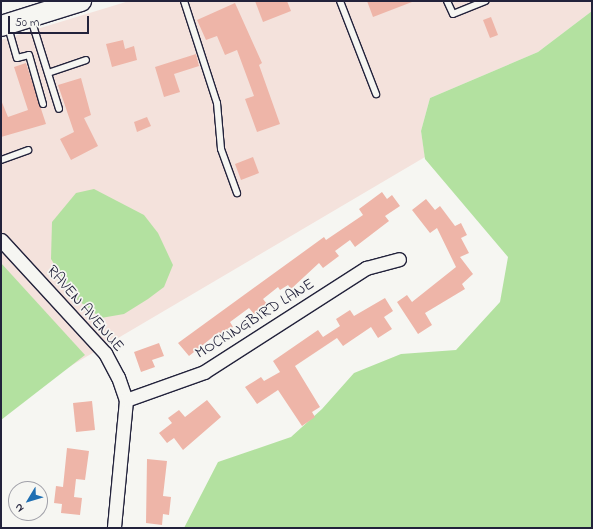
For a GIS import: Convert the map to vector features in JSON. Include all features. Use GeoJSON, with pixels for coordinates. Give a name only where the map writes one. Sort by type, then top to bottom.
{"type":"FeatureCollection","features":[{"type":"Feature","properties":{"kind":"main road"},"geometry":{"type":"LineString","coordinates":[[4,25],[81,1]]}},
{"type":"Feature","properties":{"kind":"street","name":"RAVEN AVENUE"},"geometry":{"type":"LineString","coordinates":[[1,240],[105,353],[126,400],[114,528]]}},
{"type":"Feature","properties":{"kind":"street","name":"MOCKINGBIRD LANE"},"geometry":{"type":"LineString","coordinates":[[126,400],[204,372],[366,268],[399,259]]}},
{"type":"Feature","properties":{"kind":"lane"},"geometry":{"type":"LineString","coordinates":[[184,1],[216,103],[221,149],[237,193]]}},
{"type":"Feature","properties":{"kind":"lane"},"geometry":{"type":"LineString","coordinates":[[340,1],[376,94]]}},
{"type":"Feature","properties":{"kind":"lane"},"geometry":{"type":"LineString","coordinates":[[447,1],[453,14],[486,1]]}},
{"type":"Feature","properties":{"kind":"lane"},"geometry":{"type":"LineString","coordinates":[[30,17],[59,109]]}},
{"type":"Feature","properties":{"kind":"lane"},"geometry":{"type":"LineString","coordinates":[[4,25],[17,58],[28,55],[43,104]]}},
{"type":"Feature","properties":{"kind":"lane"},"geometry":{"type":"LineString","coordinates":[[48,73],[86,60]]}},
{"type":"Feature","properties":{"kind":"lane"},"geometry":{"type":"LineString","coordinates":[[1,160],[28,150]]}},
{"type":"Feature","properties":{"kind":"shaded area"},"geometry":{"type":"Polygon","coordinates":[[[129,1],[592,1],[592,11],[538,52],[430,98],[421,131],[425,157],[1,407],[1,40],[129,1]]]}},
{"type":"Feature","properties":{"kind":"green space"},"geometry":{"type":"Polygon","coordinates":[[[592,11],[592,528],[184,528],[218,462],[291,437],[322,409],[354,373],[401,354],[456,350],[500,302],[508,257],[425,159],[421,131],[430,98],[538,52],[592,11]]]}},
{"type":"Feature","properties":{"kind":"green space"},"geometry":{"type":"Polygon","coordinates":[[[94,189],[144,215],[158,233],[173,265],[164,287],[148,299],[124,314],[101,318],[75,298],[51,259],[52,222],[76,193],[94,189]]]}},
{"type":"Feature","properties":{"kind":"green space"},"geometry":{"type":"Polygon","coordinates":[[[1,263],[85,355],[1,420],[1,263]]]}},
{"type":"Feature","properties":{"kind":"building"},"geometry":{"type":"Polygon","coordinates":[[[255,1],[287,1],[291,11],[263,22],[255,1]]]}},
{"type":"Feature","properties":{"kind":"building"},"geometry":{"type":"Polygon","coordinates":[[[367,1],[412,1],[412,2],[373,17],[367,1]]]}},
{"type":"Feature","properties":{"kind":"building"},"geometry":{"type":"Polygon","coordinates":[[[235,3],[262,63],[259,65],[280,124],[257,132],[245,99],[254,96],[237,50],[225,55],[217,36],[206,40],[197,20],[235,3]]]}},
{"type":"Feature","properties":{"kind":"building"},"geometry":{"type":"Polygon","coordinates":[[[491,17],[498,35],[490,38],[483,20],[491,17]]]}},
{"type":"Feature","properties":{"kind":"building"},"geometry":{"type":"Polygon","coordinates":[[[123,40],[125,49],[134,46],[137,60],[112,67],[106,44],[123,40]]]}},
{"type":"Feature","properties":{"kind":"building"},"geometry":{"type":"Polygon","coordinates":[[[196,54],[199,66],[174,74],[180,92],[164,97],[155,67],[196,54]]]}},
{"type":"Feature","properties":{"kind":"building"},"geometry":{"type":"Polygon","coordinates":[[[26,63],[46,124],[1,137],[1,100],[8,117],[28,110],[14,67],[26,63]]]}},
{"type":"Feature","properties":{"kind":"building"},"geometry":{"type":"Polygon","coordinates":[[[81,78],[91,115],[84,118],[98,146],[71,160],[60,139],[74,132],[58,85],[81,78]]]}},
{"type":"Feature","properties":{"kind":"building"},"geometry":{"type":"Polygon","coordinates":[[[147,117],[151,126],[137,132],[134,122],[147,117]]]}},
{"type":"Feature","properties":{"kind":"building"},"geometry":{"type":"Polygon","coordinates":[[[253,157],[259,173],[241,180],[235,164],[253,157]]]}},
{"type":"Feature","properties":{"kind":"building"},"geometry":{"type":"Polygon","coordinates":[[[382,192],[387,199],[392,195],[400,206],[385,216],[389,221],[355,247],[350,240],[335,251],[339,256],[323,268],[319,263],[291,289],[288,285],[280,290],[278,287],[263,299],[267,304],[254,314],[249,308],[230,322],[233,327],[221,335],[219,332],[189,356],[178,343],[324,237],[326,240],[363,215],[359,209],[382,192]]]}},
{"type":"Feature","properties":{"kind":"building"},"geometry":{"type":"Polygon","coordinates":[[[426,199],[435,210],[440,206],[455,226],[461,223],[467,235],[461,238],[469,253],[460,257],[473,274],[462,284],[465,289],[425,313],[432,325],[418,334],[397,302],[407,295],[412,302],[456,267],[437,228],[430,233],[412,210],[426,199]]]}},
{"type":"Feature","properties":{"kind":"building"},"geometry":{"type":"Polygon","coordinates":[[[385,298],[393,311],[384,317],[392,329],[378,338],[371,327],[343,346],[337,338],[295,366],[320,407],[312,412],[315,417],[302,426],[278,390],[257,404],[245,387],[261,377],[264,381],[280,372],[273,361],[318,330],[323,337],[340,326],[336,319],[350,310],[354,316],[385,298]]]}},
{"type":"Feature","properties":{"kind":"building"},"geometry":{"type":"Polygon","coordinates":[[[159,343],[164,356],[152,360],[155,367],[141,372],[134,352],[159,343]]]}},
{"type":"Feature","properties":{"kind":"building"},"geometry":{"type":"Polygon","coordinates":[[[207,400],[221,417],[183,450],[174,438],[167,443],[159,433],[172,423],[168,418],[179,410],[185,417],[207,400]]]}},
{"type":"Feature","properties":{"kind":"building"},"geometry":{"type":"Polygon","coordinates":[[[92,401],[95,430],[76,432],[73,403],[92,401]]]}},
{"type":"Feature","properties":{"kind":"building"},"geometry":{"type":"Polygon","coordinates":[[[67,448],[89,451],[85,480],[76,479],[74,497],[82,498],[80,515],[61,513],[62,504],[54,503],[56,486],[63,487],[67,448]]]}},
{"type":"Feature","properties":{"kind":"building"},"geometry":{"type":"Polygon","coordinates":[[[147,459],[167,461],[163,496],[171,497],[169,515],[163,514],[162,525],[146,523],[147,459]]]}}]}
